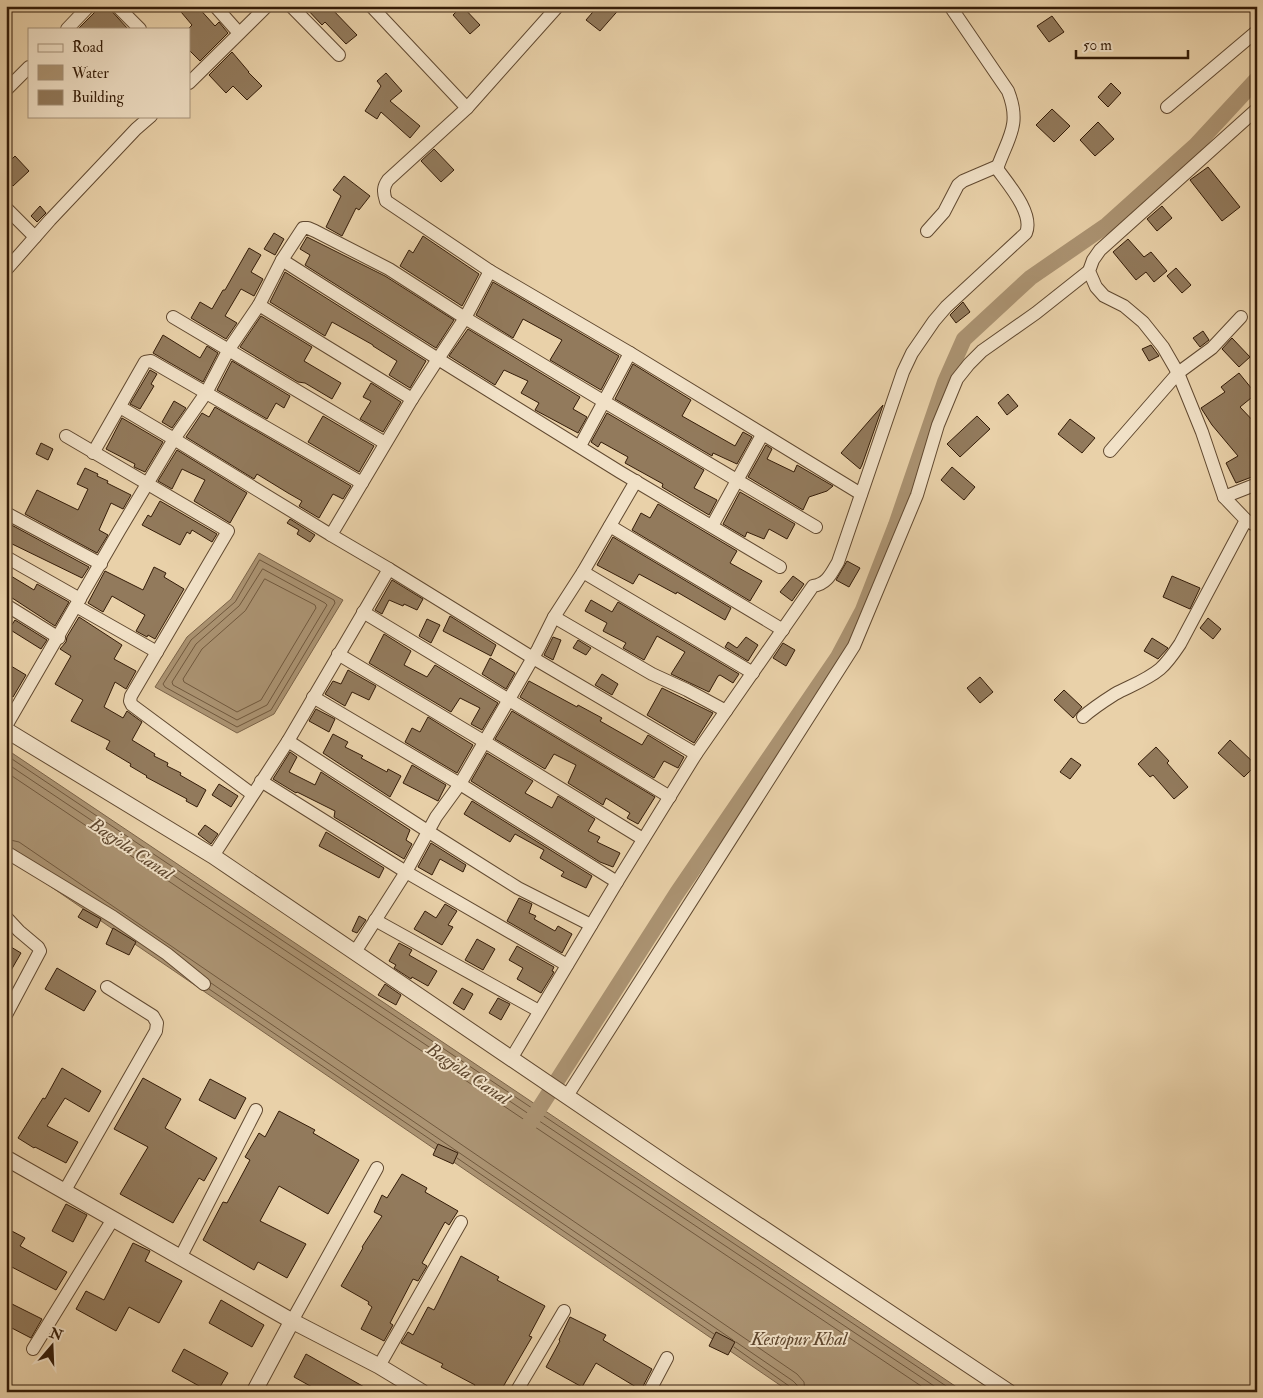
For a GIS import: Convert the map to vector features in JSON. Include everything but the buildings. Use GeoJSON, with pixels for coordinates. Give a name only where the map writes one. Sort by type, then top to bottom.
{"type":"FeatureCollection","features":[{"type":"Feature","properties":{"kind":"street"},"geometry":{"type":"LineString","coordinates":[[68,28],[89,6]]}},
{"type":"Feature","properties":{"kind":"street"},"geometry":{"type":"LineString","coordinates":[[118,6],[139,28]]}},
{"type":"Feature","properties":{"kind":"street"},"geometry":{"type":"LineString","coordinates":[[214,6],[240,33]]}},
{"type":"Feature","properties":{"kind":"street"},"geometry":{"type":"LineString","coordinates":[[190,79],[267,6]]}},
{"type":"Feature","properties":{"kind":"street"},"geometry":{"type":"LineString","coordinates":[[291,6],[339,55]]}},
{"type":"Feature","properties":{"kind":"street"},"geometry":{"type":"LineString","coordinates":[[371,6],[466,108]]}},
{"type":"Feature","properties":{"kind":"street"},"geometry":{"type":"LineString","coordinates":[[558,6],[466,108],[388,180],[384,186],[383,193],[386,201],[490,272],[630,353],[861,494]]}},
{"type":"Feature","properties":{"kind":"street"},"geometry":{"type":"LineString","coordinates":[[511,1058],[696,754],[813,586],[820,585],[830,576],[838,562],[903,372],[922,337],[946,307],[1026,233],[1028,218],[1016,195],[998,170],[1014,124],[1014,104],[1008,91],[950,6]]}},
{"type":"Feature","properties":{"kind":"street"},"geometry":{"type":"LineString","coordinates":[[1167,107],[1257,32]]}},
{"type":"Feature","properties":{"kind":"street"},"geometry":{"type":"LineString","coordinates":[[6,90],[28,68]]}},
{"type":"Feature","properties":{"kind":"street"},"geometry":{"type":"LineString","coordinates":[[562,1093],[854,646],[917,496],[938,425],[957,379],[982,351],[1036,313],[1089,271],[1093,260],[1100,250],[1257,109]]}},
{"type":"Feature","properties":{"kind":"street"},"geometry":{"type":"LineString","coordinates":[[6,270],[136,129],[149,118]]}},
{"type":"Feature","properties":{"kind":"street"},"geometry":{"type":"LineString","coordinates":[[927,231],[944,212],[958,185],[998,166]]}},
{"type":"Feature","properties":{"kind":"street"},"geometry":{"type":"LineString","coordinates":[[6,208],[35,237]]}},
{"type":"Feature","properties":{"kind":"street"},"geometry":{"type":"LineString","coordinates":[[6,726],[174,438],[206,392],[230,349],[259,305],[282,260],[303,228],[308,228],[389,269],[465,318],[816,527]]}},
{"type":"Feature","properties":{"kind":"street"},"geometry":{"type":"LineString","coordinates":[[282,260],[438,359],[780,567]]}},
{"type":"Feature","properties":{"kind":"street"},"geometry":{"type":"LineString","coordinates":[[1084,717],[1114,694],[1151,676],[1172,657],[1251,523],[1224,497],[1202,432],[1178,373],[1163,347],[1143,322],[1124,306],[1104,296],[1096,288],[1089,271]]}},
{"type":"Feature","properties":{"kind":"street"},"geometry":{"type":"LineString","coordinates":[[331,535],[412,399],[465,318],[490,272]]}},
{"type":"Feature","properties":{"kind":"street"},"geometry":{"type":"LineString","coordinates":[[259,305],[412,399]]}},
{"type":"Feature","properties":{"kind":"street"},"geometry":{"type":"LineString","coordinates":[[173,317],[230,349],[385,443]]}},
{"type":"Feature","properties":{"kind":"street"},"geometry":{"type":"LineString","coordinates":[[1110,451],[1178,373],[1212,348],[1241,317]]}},
{"type":"Feature","properties":{"kind":"street"},"geometry":{"type":"LineString","coordinates":[[580,446],[630,353]]}},
{"type":"Feature","properties":{"kind":"street"},"geometry":{"type":"LineString","coordinates":[[94,453],[147,361],[154,362],[362,483]]}},
{"type":"Feature","properties":{"kind":"street"},"geometry":{"type":"LineString","coordinates":[[120,407],[174,438],[533,658],[696,754]]}},
{"type":"Feature","properties":{"kind":"street"},"geometry":{"type":"LineString","coordinates":[[712,526],[762,435]]}},
{"type":"Feature","properties":{"kind":"street"},"geometry":{"type":"LineString","coordinates":[[66,436],[228,530],[131,696],[130,701],[132,705],[252,794]]}},
{"type":"Feature","properties":{"kind":"street"},"geometry":{"type":"LineString","coordinates":[[355,952],[406,872],[436,817],[460,784],[533,658],[554,617],[583,572],[636,481]]}},
{"type":"Feature","properties":{"kind":"street"},"geometry":{"type":"LineString","coordinates":[[1224,497],[1257,484]]}},
{"type":"Feature","properties":{"kind":"street"},"geometry":{"type":"LineString","coordinates":[[6,513],[101,564]]}},
{"type":"Feature","properties":{"kind":"street"},"geometry":{"type":"LineString","coordinates":[[610,526],[783,630]]}},
{"type":"Feature","properties":{"kind":"street"},"geometry":{"type":"LineString","coordinates":[[6,557],[157,652]]}},
{"type":"Feature","properties":{"kind":"street"},"geometry":{"type":"LineString","coordinates":[[213,856],[288,741],[389,569]]}},
{"type":"Feature","properties":{"kind":"street"},"geometry":{"type":"LineString","coordinates":[[583,572],[753,673]]}},
{"type":"Feature","properties":{"kind":"street"},"geometry":{"type":"LineString","coordinates":[[6,605],[59,638]]}},
{"type":"Feature","properties":{"kind":"street"},"geometry":{"type":"LineString","coordinates":[[363,612],[670,797]]}},
{"type":"Feature","properties":{"kind":"street"},"geometry":{"type":"LineString","coordinates":[[554,617],[636,665],[726,712]]}},
{"type":"Feature","properties":{"kind":"street"},"geometry":{"type":"LineString","coordinates":[[338,654],[643,839]]}},
{"type":"Feature","properties":{"kind":"street"},"geometry":{"type":"LineString","coordinates":[[313,697],[460,784],[617,882]]}},
{"type":"Feature","properties":{"kind":"street"},"geometry":{"type":"LineString","coordinates":[[6,730],[213,856],[535,1075],[1009,1392]]}},
{"type":"Feature","properties":{"kind":"street"},"geometry":{"type":"LineString","coordinates":[[288,741],[518,888],[591,925]]}},
{"type":"Feature","properties":{"kind":"street"},"geometry":{"type":"LineString","coordinates":[[261,781],[406,872],[567,965]]}},
{"type":"Feature","properties":{"kind":"street"},"geometry":{"type":"LineString","coordinates":[[6,852],[113,916],[167,954],[204,984]]}},
{"type":"Feature","properties":{"kind":"street"},"geometry":{"type":"LineString","coordinates":[[6,917],[40,950],[6,1014]]}},
{"type":"Feature","properties":{"kind":"street"},"geometry":{"type":"LineString","coordinates":[[375,920],[539,1011]]}},
{"type":"Feature","properties":{"kind":"street"},"geometry":{"type":"LineString","coordinates":[[64,1192],[156,1031],[157,1024],[153,1016],[106,987]]}},
{"type":"Feature","properties":{"kind":"street"},"geometry":{"type":"LineString","coordinates":[[180,1258],[256,1110]]}},
{"type":"Feature","properties":{"kind":"street"},"geometry":{"type":"LineString","coordinates":[[6,1158],[180,1258],[292,1321],[379,1366],[422,1392]]}},
{"type":"Feature","properties":{"kind":"street"},"geometry":{"type":"LineString","coordinates":[[254,1392],[376,1168]]}},
{"type":"Feature","properties":{"kind":"street"},"geometry":{"type":"LineString","coordinates":[[33,1349],[113,1219]]}},
{"type":"Feature","properties":{"kind":"street"},"geometry":{"type":"LineString","coordinates":[[379,1366],[461,1222]]}},
{"type":"Feature","properties":{"kind":"street"},"geometry":{"type":"LineString","coordinates":[[516,1392],[564,1311]]}},
{"type":"Feature","properties":{"kind":"street"},"geometry":{"type":"LineString","coordinates":[[649,1392],[667,1358]]}},
{"type":"Feature","properties":{"kind":"water"},"geometry":{"type":"Polygon","coordinates":[[[259,553],[343,600],[274,714],[237,733],[155,687],[187,637],[231,599],[259,553]]]}},
{"type":"Feature","properties":{"kind":"water","name":"Kestopur Khal"},"geometry":{"type":"Polygon","coordinates":[[[6,749],[964,1392],[790,1392],[6,856],[6,749]]]}},
{"type":"Feature","properties":{"kind":"waterway"},"geometry":{"type":"LineString","coordinates":[[528,1126],[677,893],[838,657],[863,610],[896,525],[945,382],[964,339],[1030,278],[1107,225],[1196,145],[1257,79]]}},
{"type":"Feature","properties":{"kind":"water label","name":"Bagjola Canal"},"geometry":{"type":"Point","coordinates":[131,849]}},
{"type":"Feature","properties":{"kind":"water label","name":"Bagjola Canal"},"geometry":{"type":"Point","coordinates":[468,1074]}}]}
